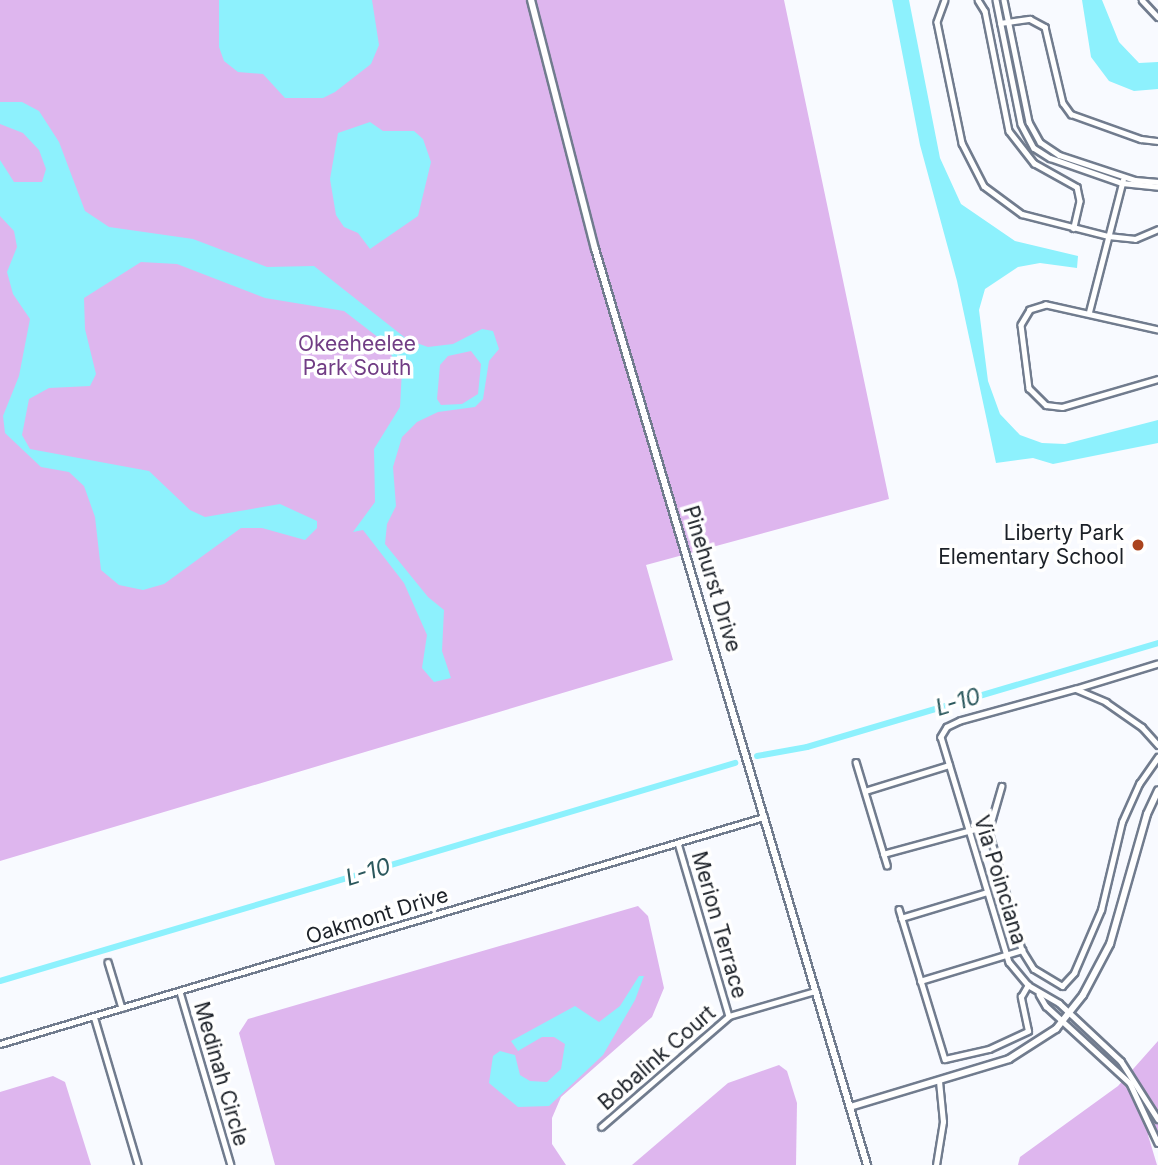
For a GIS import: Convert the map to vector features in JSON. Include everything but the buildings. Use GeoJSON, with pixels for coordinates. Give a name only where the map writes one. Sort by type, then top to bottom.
{"type":"FeatureCollection","features":[{"type":"Feature","properties":{"kind":"street","name":"Pinehurst Drive"},"geometry":{"type":"LineString","coordinates":[[531,0],[595,250],[867,1165]]}},
{"type":"Feature","properties":{"kind":"street"},"geometry":{"type":"LineString","coordinates":[[945,0],[937,22],[971,168],[993,195],[1010,208],[1108,236],[1130,240],[1158,229]]}},
{"type":"Feature","properties":{"kind":"street"},"geometry":{"type":"LineString","coordinates":[[978,0],[985,11],[1009,131],[1034,163],[1077,187],[1080,201],[1074,228]]}},
{"type":"Feature","properties":{"kind":"street"},"geometry":{"type":"LineString","coordinates":[[996,0],[1028,141],[1040,154],[1122,183],[1158,187]]}},
{"type":"Feature","properties":{"kind":"street"},"geometry":{"type":"LineString","coordinates":[[1004,0],[1036,136],[1059,155],[1124,177],[1158,182]]}},
{"type":"Feature","properties":{"kind":"street"},"geometry":{"type":"LineString","coordinates":[[1142,0],[1158,17]]}},
{"type":"Feature","properties":{"kind":"street"},"geometry":{"type":"LineString","coordinates":[[1000,23],[1030,19],[1048,31],[1062,99],[1071,114],[1141,139],[1158,141]]}},
{"type":"Feature","properties":{"kind":"street"},"geometry":{"type":"LineString","coordinates":[[1088,312],[1124,177]]}},
{"type":"Feature","properties":{"kind":"street"},"geometry":{"type":"LineString","coordinates":[[1158,330],[1088,312],[1042,305],[1024,316],[1021,325],[1027,375],[1035,398],[1062,407],[1158,379]]}},
{"type":"Feature","properties":{"kind":"street","name":"Via Poinciana"},"geometry":{"type":"LineString","coordinates":[[1158,664],[947,727],[941,737],[1006,956],[1028,985],[1070,1014],[1133,1083],[1158,1119]]}},
{"type":"Feature","properties":{"kind":"street"},"geometry":{"type":"LineString","coordinates":[[1076,689],[1115,708],[1158,745]]}},
{"type":"Feature","properties":{"kind":"street"},"geometry":{"type":"LineString","coordinates":[[1002,786],[990,825],[991,845],[1021,950],[1034,969],[1062,986],[1069,983],[1104,901],[1122,822],[1139,784],[1158,757]]}},
{"type":"Feature","properties":{"kind":"street"},"geometry":{"type":"LineString","coordinates":[[856,762],[887,865]]}},
{"type":"Feature","properties":{"kind":"street"},"geometry":{"type":"LineString","coordinates":[[864,791],[949,765]]}},
{"type":"Feature","properties":{"kind":"street"},"geometry":{"type":"LineString","coordinates":[[850,1107],[1009,1059],[1038,1043],[1070,1014],[1102,961],[1118,922],[1147,814],[1158,790]]}},
{"type":"Feature","properties":{"kind":"street","name":"Oakmont Drive"},"geometry":{"type":"LineString","coordinates":[[0,1044],[764,817]]}},
{"type":"Feature","properties":{"kind":"street"},"geometry":{"type":"LineString","coordinates":[[883,854],[990,825]]}},
{"type":"Feature","properties":{"kind":"street","name":"Merion Terrace"},"geometry":{"type":"LineString","coordinates":[[678,843],[729,1016]]}},
{"type":"Feature","properties":{"kind":"street"},"geometry":{"type":"LineString","coordinates":[[901,918],[987,892]]}},
{"type":"Feature","properties":{"kind":"street"},"geometry":{"type":"LineString","coordinates":[[899,909],[943,1056],[949,1061],[1028,1031],[1021,997],[1028,985]]}},
{"type":"Feature","properties":{"kind":"street"},"geometry":{"type":"LineString","coordinates":[[920,981],[1021,950]]}},
{"type":"Feature","properties":{"kind":"street"},"geometry":{"type":"LineString","coordinates":[[108,962],[122,1008]]}},
{"type":"Feature","properties":{"kind":"street","name":"Bobalink Court"},"geometry":{"type":"LineString","coordinates":[[600,1127],[729,1016],[815,991]]}},
{"type":"Feature","properties":{"kind":"street","name":"Medinah Circle"},"geometry":{"type":"LineString","coordinates":[[180,992],[232,1165]]}},
{"type":"Feature","properties":{"kind":"street","name":"Via Poinciana"},"geometry":{"type":"LineString","coordinates":[[1039,993],[1063,1021],[1133,1083],[1158,1143]]}},
{"type":"Feature","properties":{"kind":"street"},"geometry":{"type":"LineString","coordinates":[[94,1016],[138,1165]]}},
{"type":"Feature","properties":{"kind":"street"},"geometry":{"type":"LineString","coordinates":[[936,1165],[943,1122],[939,1081]]}},
{"type":"Feature","properties":{"kind":"green space","name":"Okeeheelee Park South"},"geometry":{"type":"Polygon","coordinates":[[[0,0],[784,0],[889,499],[646,565],[673,660],[0,861],[0,0]]]}},
{"type":"Feature","properties":{"kind":"green space"},"geometry":{"type":"Polygon","coordinates":[[[638,906],[648,916],[664,988],[652,1017],[561,1097],[552,1118],[552,1144],[566,1165],[275,1165],[239,1033],[248,1019],[638,906]]]}},
{"type":"Feature","properties":{"kind":"green space"},"geometry":{"type":"Polygon","coordinates":[[[1158,1041],[1158,1131],[1148,1135],[1157,1165],[1018,1165],[1020,1157],[1118,1086],[1158,1041]]]}},
{"type":"Feature","properties":{"kind":"green space"},"geometry":{"type":"Polygon","coordinates":[[[779,1065],[787,1071],[797,1103],[796,1165],[632,1165],[728,1083],[779,1065]]]}},
{"type":"Feature","properties":{"kind":"green space"},"geometry":{"type":"Polygon","coordinates":[[[53,1076],[65,1082],[91,1165],[0,1165],[0,1092],[53,1076]]]}},
{"type":"Feature","properties":{"kind":"water"},"geometry":{"type":"Polygon","coordinates":[[[219,0],[372,0],[379,45],[371,64],[335,92],[323,98],[285,98],[263,74],[238,72],[224,61],[219,47],[219,0]]]}},
{"type":"Feature","properties":{"kind":"water"},"geometry":{"type":"Polygon","coordinates":[[[892,0],[909,0],[940,158],[961,204],[1015,241],[1078,256],[1077,268],[1040,263],[1018,267],[985,289],[979,310],[988,381],[1000,414],[1020,435],[1042,443],[1065,444],[1158,420],[1158,443],[1053,464],[1033,458],[996,463],[957,281],[920,145],[892,0]]]}},
{"type":"Feature","properties":{"kind":"water"},"geometry":{"type":"Polygon","coordinates":[[[1082,0],[1102,0],[1119,42],[1139,63],[1158,62],[1158,89],[1134,91],[1109,81],[1091,57],[1082,0]]]}},
{"type":"Feature","properties":{"kind":"water"},"geometry":{"type":"Polygon","coordinates":[[[0,102],[22,102],[39,111],[59,142],[85,211],[109,227],[193,239],[267,267],[314,266],[408,340],[428,347],[453,344],[482,329],[493,331],[499,349],[489,361],[483,399],[475,407],[438,412],[417,422],[402,437],[393,467],[396,506],[387,524],[385,544],[428,597],[444,610],[442,651],[451,678],[434,682],[422,668],[427,635],[404,583],[363,530],[353,532],[375,502],[374,449],[400,407],[402,370],[379,338],[344,311],[265,298],[177,264],[141,262],[84,298],[85,329],[96,374],[90,386],[49,388],[29,399],[22,435],[30,449],[149,471],[190,510],[205,517],[280,504],[317,521],[317,528],[305,540],[262,528],[241,528],[164,584],[143,590],[119,585],[101,570],[95,517],[84,486],[69,472],[41,467],[5,433],[3,416],[19,376],[30,319],[13,294],[7,272],[17,247],[14,231],[0,216],[0,160],[14,182],[42,182],[46,169],[39,150],[23,133],[0,124],[0,102]],[[471,351],[448,356],[440,365],[437,399],[441,405],[462,404],[478,394],[481,364],[471,351]]]}},
{"type":"Feature","properties":{"kind":"water"},"geometry":{"type":"Polygon","coordinates":[[[370,122],[383,131],[414,131],[423,139],[431,162],[418,216],[370,249],[358,233],[344,227],[336,215],[330,179],[338,133],[370,122]]]}},
{"type":"Feature","properties":{"kind":"water"},"geometry":{"type":"Polygon","coordinates":[[[639,976],[644,976],[635,1000],[603,1055],[549,1106],[518,1107],[489,1083],[493,1056],[500,1051],[515,1055],[520,1075],[530,1081],[547,1082],[561,1069],[565,1044],[554,1037],[542,1037],[518,1051],[511,1041],[575,1006],[599,1022],[620,1006],[639,976]]]}},
{"type":"Feature","properties":{"kind":"waterway","name":"L-10"},"geometry":{"type":"LineString","coordinates":[[757,756],[807,747],[1158,643]]}},
{"type":"Feature","properties":{"kind":"waterway","name":"L-10"},"geometry":{"type":"LineString","coordinates":[[0,981],[735,763]]}},
{"type":"Feature","properties":{"kind":"place","name":"Liberty Park Elementary School"},"geometry":{"type":"Point","coordinates":[1138,545]}}]}
